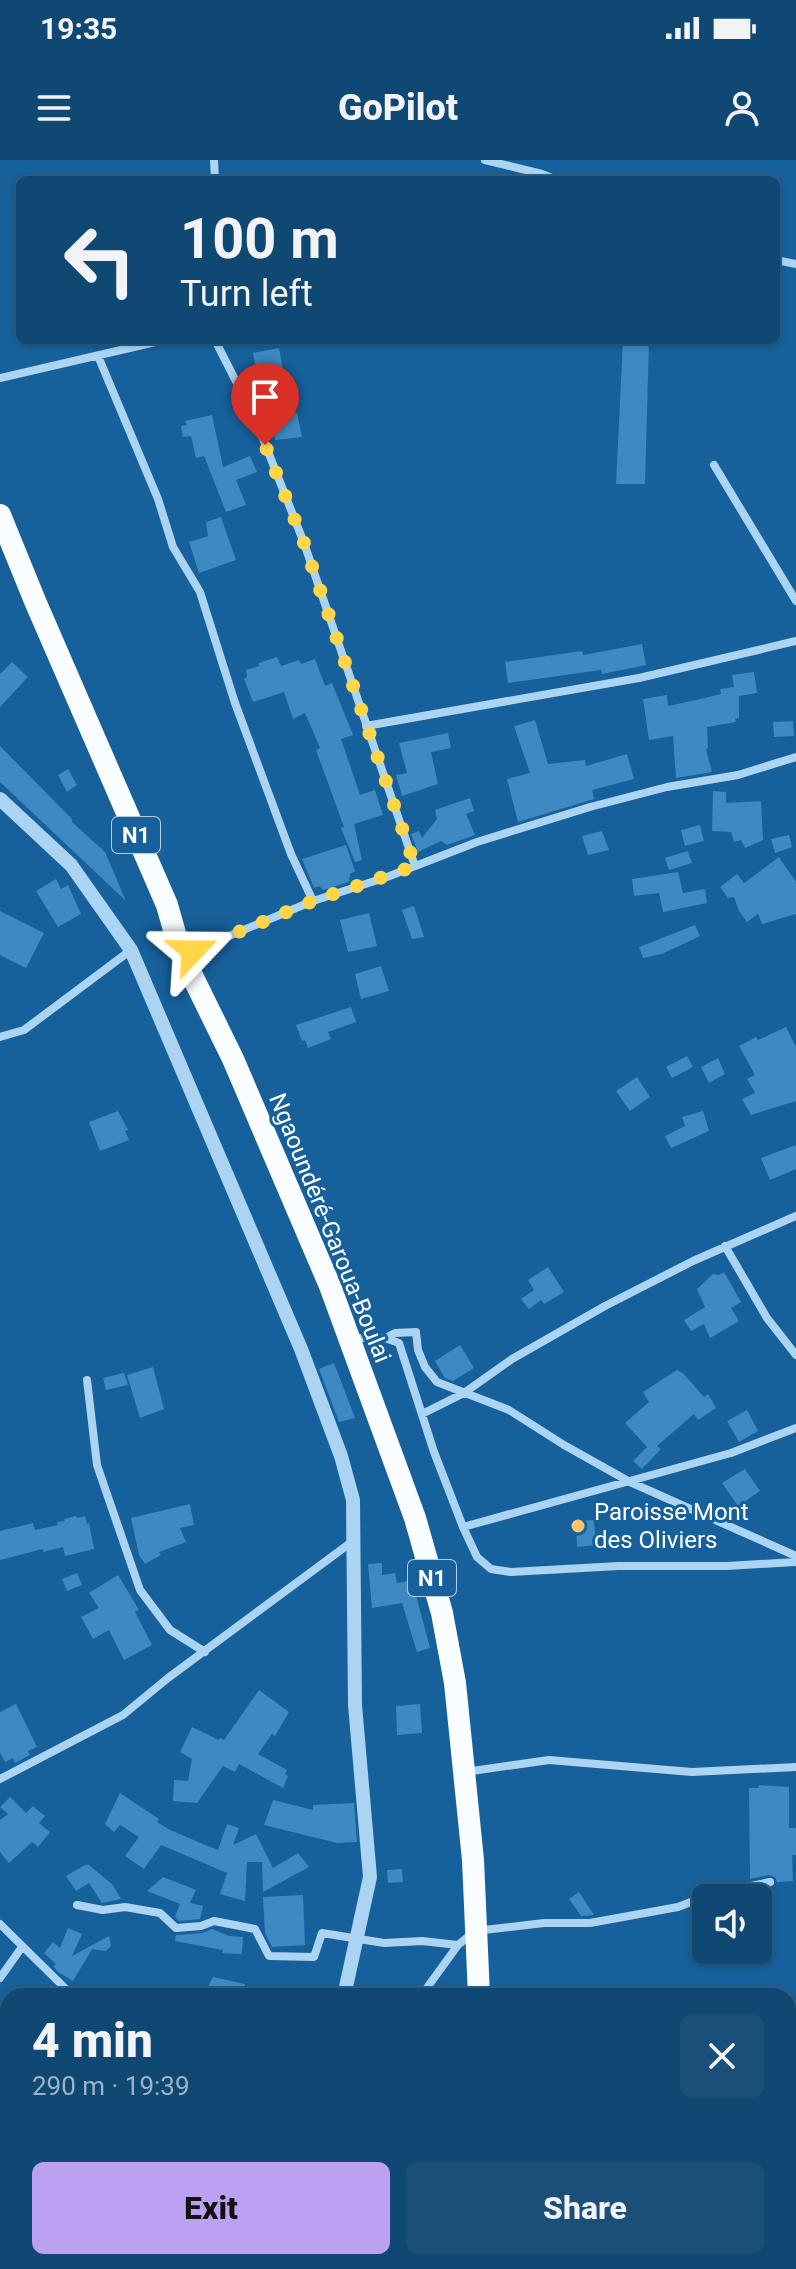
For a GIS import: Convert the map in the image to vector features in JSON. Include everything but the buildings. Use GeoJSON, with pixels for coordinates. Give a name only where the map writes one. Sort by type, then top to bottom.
{"type":"FeatureCollection","features":[{"type":"Feature","properties":{"kind":"highway","name":"Ngaoundéré-Garoua-Boulai"},"geometry":{"type":"LineString","coordinates":[[0,515],[167,905],[180,951],[238,1072],[330,1286],[415,1518],[442,1613],[455,1683],[473,1860],[467,1938],[477,1988]]}},
{"type":"Feature","properties":{"kind":"street"},"geometry":{"type":"LineString","coordinates":[[485,160],[547,176]]}},
{"type":"Feature","properties":{"kind":"street"},"geometry":{"type":"LineString","coordinates":[[0,378],[148,344]]}},
{"type":"Feature","properties":{"kind":"street"},"geometry":{"type":"LineString","coordinates":[[217,344],[256,421],[304,543],[415,866]]}},
{"type":"Feature","properties":{"kind":"street"},"geometry":{"type":"LineString","coordinates":[[98,356],[158,499],[173,547],[200,592],[235,703],[291,854],[313,901]]}},
{"type":"Feature","properties":{"kind":"street"},"geometry":{"type":"LineString","coordinates":[[714,465],[796,601]]}},
{"type":"Feature","properties":{"kind":"street"},"geometry":{"type":"LineString","coordinates":[[366,726],[639,678],[796,641]]}},
{"type":"Feature","properties":{"kind":"street"},"geometry":{"type":"LineString","coordinates":[[180,951],[193,951],[313,901],[477,842],[590,807],[667,787],[738,775],[796,757]]}},
{"type":"Feature","properties":{"kind":"street"},"geometry":{"type":"LineString","coordinates":[[0,799],[71,865],[131,950],[301,1349],[341,1456],[353,1500],[355,1705],[370,1877],[346,1988]]}},
{"type":"Feature","properties":{"kind":"street"},"geometry":{"type":"LineString","coordinates":[[0,1037],[24,1030],[131,950]]}},
{"type":"Feature","properties":{"kind":"street"},"geometry":{"type":"LineString","coordinates":[[422,1414],[464,1393],[512,1359],[592,1313],[693,1261],[796,1216]]}},
{"type":"Feature","properties":{"kind":"street"},"geometry":{"type":"LineString","coordinates":[[725,1246],[767,1318],[796,1355]]}},
{"type":"Feature","properties":{"kind":"street"},"geometry":{"type":"LineString","coordinates":[[385,1338],[395,1333],[416,1332],[418,1350],[425,1367],[437,1382],[509,1410],[630,1482],[796,1559]]}},
{"type":"Feature","properties":{"kind":"street"},"geometry":{"type":"LineString","coordinates":[[349,1338],[385,1338],[399,1343],[463,1527],[477,1557],[491,1569],[511,1572],[619,1566],[727,1566],[796,1559]]}},
{"type":"Feature","properties":{"kind":"street"},"geometry":{"type":"LineString","coordinates":[[87,1380],[97,1465],[140,1590],[170,1630],[205,1652]]}},
{"type":"Feature","properties":{"kind":"street"},"geometry":{"type":"LineString","coordinates":[[463,1527],[731,1453],[796,1428]]}},
{"type":"Feature","properties":{"kind":"street"},"geometry":{"type":"LineString","coordinates":[[0,1779],[123,1715],[355,1539]]}},
{"type":"Feature","properties":{"kind":"street"},"geometry":{"type":"LineString","coordinates":[[464,1772],[549,1760],[692,1772],[796,1767]]}},
{"type":"Feature","properties":{"kind":"street"},"geometry":{"type":"LineString","coordinates":[[77,1905],[103,1910],[125,1907],[160,1913],[176,1928],[201,1926],[214,1921],[255,1929],[269,1956],[314,1957],[322,1933],[384,1943],[467,1938],[544,1923],[590,1923],[678,1907],[711,1894],[770,1882]]}},
{"type":"Feature","properties":{"kind":"street"},"geometry":{"type":"LineString","coordinates":[[0,1924],[65,1988]]}},
{"type":"Feature","properties":{"kind":"street"},"geometry":{"type":"LineString","coordinates":[[427,1988],[467,1938]]}},
{"type":"Feature","properties":{"kind":"street"},"geometry":{"type":"LineString","coordinates":[[0,1978],[22,1947]]}},
{"type":"Feature","properties":{"kind":"place","name":"Paroisse Mont des Oliviers"},"geometry":{"type":"Point","coordinates":[578,1526]}},
{"type":"Feature","properties":{"kind":"route"},"geometry":{"type":"LineString","coordinates":[[193,951],[313,901],[415,866],[304,543],[265,445]]}}]}
